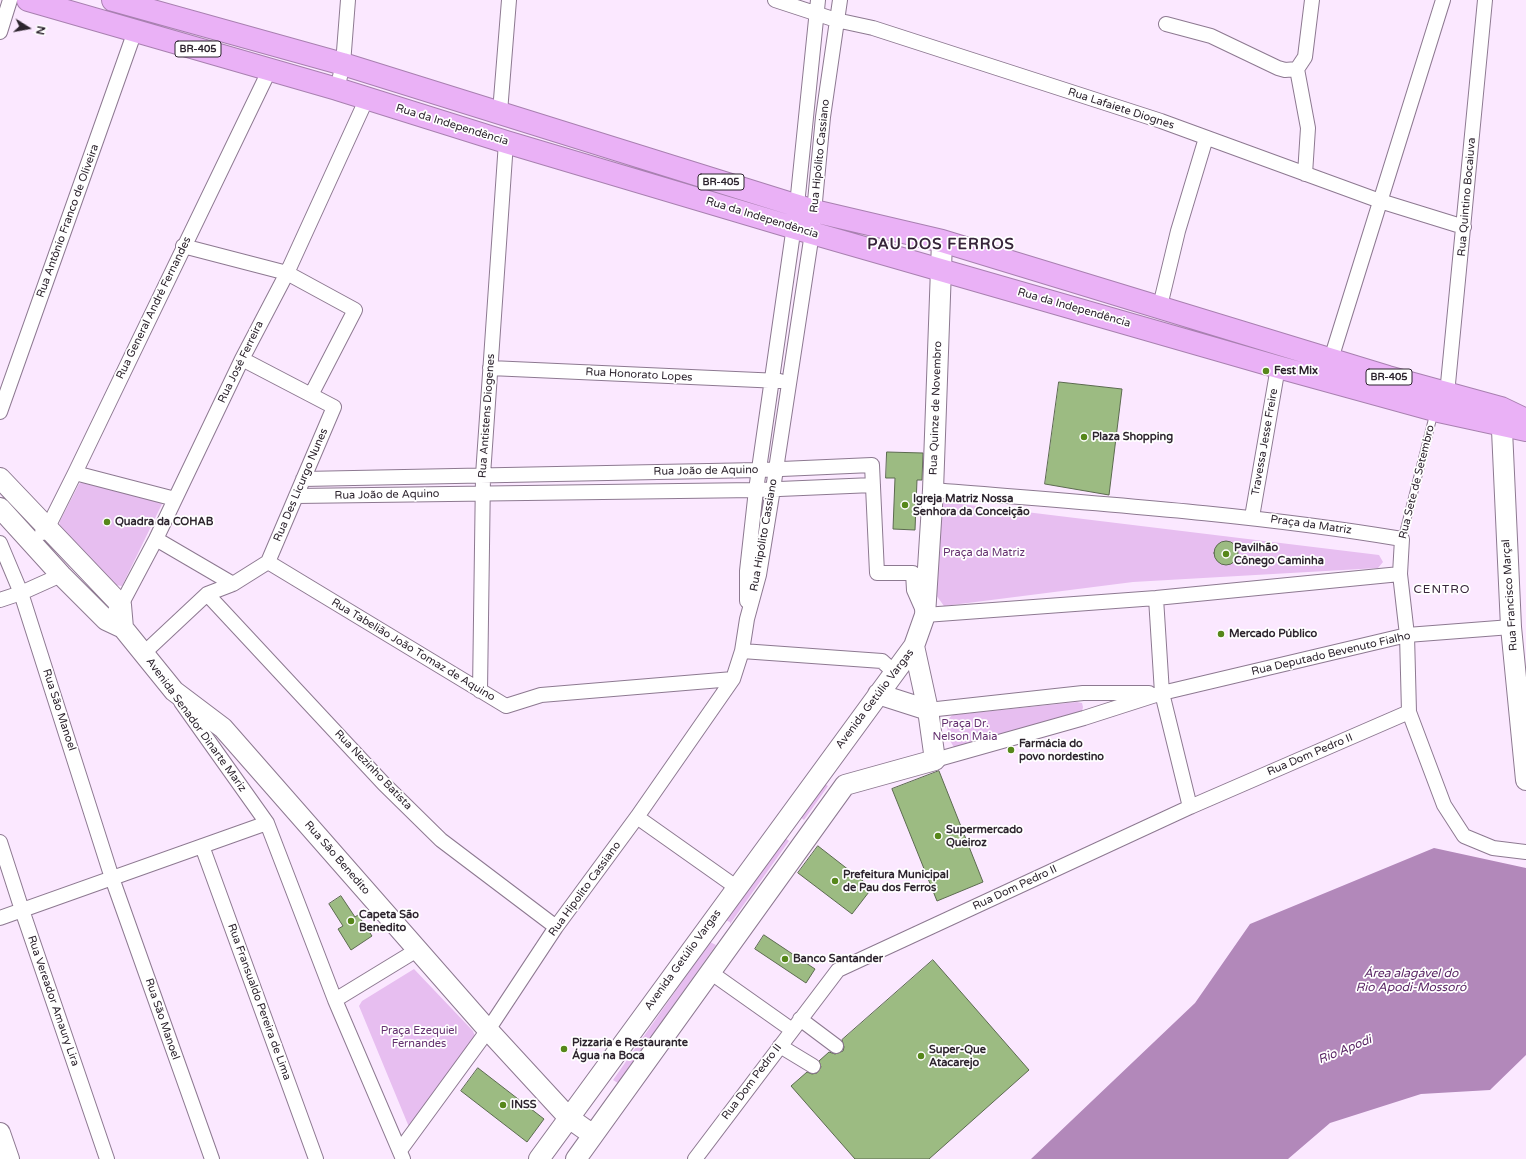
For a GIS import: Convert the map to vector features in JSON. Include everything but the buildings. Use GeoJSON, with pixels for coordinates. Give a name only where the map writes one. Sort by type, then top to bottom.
{"type":"FeatureCollection","features":[{"type":"Feature","properties":{"kind":"highway","name":"Rua da Independência"},"geometry":{"type":"LineString","coordinates":[[28,0],[337,88],[506,142],[803,231],[941,269],[1278,367],[1500,416]]}},
{"type":"Feature","properties":{"kind":"highway","name":"Rua da Independência"},"geometry":{"type":"LineString","coordinates":[[113,0],[144,4],[500,112],[806,208],[942,241],[1160,306],[1331,359],[1441,402]]}},
{"type":"Feature","properties":{"kind":"highway","name":"BR-405"},"geometry":{"type":"LineString","coordinates":[[1500,416],[1525,418]]}},
{"type":"Feature","properties":{"kind":"main road","name":"Rua Quinze de Novembro"},"geometry":{"type":"LineString","coordinates":[[914,646],[925,615],[933,490],[942,241]]}},
{"type":"Feature","properties":{"kind":"main road","name":"Rua Francisco Marçal"},"geometry":{"type":"LineString","coordinates":[[1500,416],[1519,626],[1526,780]]}},
{"type":"Feature","properties":{"kind":"main road"},"geometry":{"type":"LineString","coordinates":[[0,478],[121,605],[114,624]]}},
{"type":"Feature","properties":{"kind":"main road","name":"Avenida Senador Dinarte Mariz"},"geometry":{"type":"LineString","coordinates":[[0,508],[61,575],[144,653],[174,691]]}},
{"type":"Feature","properties":{"kind":"main road","name":"Avenida Getúlio Vargas"},"geometry":{"type":"LineString","coordinates":[[539,1159],[736,887],[914,646]]}},
{"type":"Feature","properties":{"kind":"main road","name":"Avenida Getúlio Vargas"},"geometry":{"type":"LineString","coordinates":[[914,646],[928,710],[935,760]]}},
{"type":"Feature","properties":{"kind":"main road","name":"Rua São Benedito"},"geometry":{"type":"LineString","coordinates":[[174,691],[223,728],[488,1030],[569,1118],[593,1136]]}},
{"type":"Feature","properties":{"kind":"main road"},"geometry":{"type":"LineString","coordinates":[[878,694],[928,710]]}},
{"type":"Feature","properties":{"kind":"main road"},"geometry":{"type":"LineString","coordinates":[[576,1159],[844,785],[935,760]]}},
{"type":"Feature","properties":{"kind":"main road"},"geometry":{"type":"LineString","coordinates":[[0,1133],[9,1159]]}},
{"type":"Feature","properties":{"kind":"street"},"geometry":{"type":"LineString","coordinates":[[0,32],[10,0]]}},
{"type":"Feature","properties":{"kind":"street"},"geometry":{"type":"LineString","coordinates":[[337,88],[343,64],[348,0]]}},
{"type":"Feature","properties":{"kind":"street"},"geometry":{"type":"LineString","coordinates":[[500,112],[509,0]]}},
{"type":"Feature","properties":{"kind":"street","name":"Rua Lafaiete Diognes"},"geometry":{"type":"LineString","coordinates":[[775,0],[815,14],[873,28],[1161,121],[1380,201],[1464,227]]}},
{"type":"Feature","properties":{"kind":"street","name":"Rua Hipólito Cassiano"},"geometry":{"type":"LineString","coordinates":[[806,208],[815,14],[818,0]]}},
{"type":"Feature","properties":{"kind":"street","name":"Rua Hipólito Cassiano"},"geometry":{"type":"LineString","coordinates":[[747,619],[759,575],[776,470],[788,382],[806,208],[823,118],[840,0]]}},
{"type":"Feature","properties":{"kind":"street"},"geometry":{"type":"LineString","coordinates":[[1304,174],[1308,128],[1297,69],[1305,57],[1312,0]]}},
{"type":"Feature","properties":{"kind":"street"},"geometry":{"type":"LineString","coordinates":[[1331,359],[1443,0]]}},
{"type":"Feature","properties":{"kind":"street","name":"Rua Quintino Bocaiuva"},"geometry":{"type":"LineString","coordinates":[[1441,402],[1464,227],[1485,0]]}},
{"type":"Feature","properties":{"kind":"street"},"geometry":{"type":"LineString","coordinates":[[1166,24],[1211,36],[1278,68],[1285,70],[1297,69]]}},
{"type":"Feature","properties":{"kind":"street","name":"Rua Antônio Franco de Oliveira"},"geometry":{"type":"LineString","coordinates":[[0,412],[135,31]]}},
{"type":"Feature","properties":{"kind":"street","name":"Rua General André Fernandes"},"geometry":{"type":"LineString","coordinates":[[32,542],[47,529],[270,69]]}},
{"type":"Feature","properties":{"kind":"street","name":"Rua José Ferreira"},"geometry":{"type":"LineString","coordinates":[[121,605],[156,539],[242,359],[287,273],[367,98]]}},
{"type":"Feature","properties":{"kind":"street"},"geometry":{"type":"LineString","coordinates":[[1160,306],[1178,231],[1206,138]]}},
{"type":"Feature","properties":{"kind":"street","name":"Rua Antistens Diogenes"},"geometry":{"type":"LineString","coordinates":[[480,691],[482,494],[506,142]]}},
{"type":"Feature","properties":{"kind":"street","name":"Rua Hipólito Cassiano"},"geometry":{"type":"LineString","coordinates":[[747,619],[747,571],[756,490],[771,381],[803,231]]}},
{"type":"Feature","properties":{"kind":"street"},"geometry":{"type":"LineString","coordinates":[[183,246],[287,273],[355,310],[310,395],[242,359]]}},
{"type":"Feature","properties":{"kind":"street","name":"Travessa Jesse Freire"},"geometry":{"type":"LineString","coordinates":[[1252,517],[1278,367]]}},
{"type":"Feature","properties":{"kind":"street","name":"Rua Honorato Lopes"},"geometry":{"type":"LineString","coordinates":[[490,368],[788,382]]}},
{"type":"Feature","properties":{"kind":"street","name":"Rua Des Licurgo Nunes"},"geometry":{"type":"LineString","coordinates":[[268,562],[334,407],[310,395]]}},
{"type":"Feature","properties":{"kind":"street","name":"Rua João de Aquino"},"geometry":{"type":"LineString","coordinates":[[296,496],[756,490],[873,486],[872,466],[776,470],[303,479]]}},
{"type":"Feature","properties":{"kind":"street"},"geometry":{"type":"LineString","coordinates":[[75,473],[175,499]]}},
{"type":"Feature","properties":{"kind":"street"},"geometry":{"type":"LineString","coordinates":[[873,486],[877,572],[913,573],[914,590],[925,615],[1156,598],[1400,574]]}},
{"type":"Feature","properties":{"kind":"street","name":"Praça da Matriz"},"geometry":{"type":"LineString","coordinates":[[933,490],[1252,517],[1330,527],[1402,539]]}},
{"type":"Feature","properties":{"kind":"street"},"geometry":{"type":"LineString","coordinates":[[156,539],[233,584]]}},
{"type":"Feature","properties":{"kind":"street","name":"Rua Sete de Setembro"},"geometry":{"type":"LineString","coordinates":[[1402,539],[1400,574],[1407,635],[1409,712],[1444,805],[1464,836],[1493,848],[1526,852]]}},
{"type":"Feature","properties":{"kind":"street","name":"Rua São Manoel"},"geometry":{"type":"LineString","coordinates":[[0,543],[21,593],[112,878],[212,1159]]}},
{"type":"Feature","properties":{"kind":"street"},"geometry":{"type":"LineString","coordinates":[[144,653],[207,594],[233,584],[268,562]]}},
{"type":"Feature","properties":{"kind":"street","name":"Rua Tabelião João Tomaz de Aquino"},"geometry":{"type":"LineString","coordinates":[[268,562],[506,706],[541,695],[733,679]]}},
{"type":"Feature","properties":{"kind":"street"},"geometry":{"type":"LineString","coordinates":[[0,600],[21,593],[61,575]]}},
{"type":"Feature","properties":{"kind":"street","name":"Rua Nezinho Batista"},"geometry":{"type":"LineString","coordinates":[[207,594],[384,784],[441,840],[556,927]]}},
{"type":"Feature","properties":{"kind":"street"},"geometry":{"type":"LineString","coordinates":[[1156,598],[1162,693],[1190,807]]}},
{"type":"Feature","properties":{"kind":"street","name":"Rua Hipolito Cassiano"},"geometry":{"type":"LineString","coordinates":[[402,1154],[488,1030],[556,927],[637,817],[733,679],[742,651],[747,619]]}},
{"type":"Feature","properties":{"kind":"street","name":"Rua Deputado Bevenuto Fialho"},"geometry":{"type":"LineString","coordinates":[[1162,693],[1407,635],[1519,626]]}},
{"type":"Feature","properties":{"kind":"street"},"geometry":{"type":"LineString","coordinates":[[742,651],[882,660],[894,672]]}},
{"type":"Feature","properties":{"kind":"street","name":"Avenida Senador Dinarte Mariz"},"geometry":{"type":"LineString","coordinates":[[174,691],[267,823]]}},
{"type":"Feature","properties":{"kind":"street"},"geometry":{"type":"LineString","coordinates":[[928,710],[1083,693],[1162,693]]}},
{"type":"Feature","properties":{"kind":"street"},"geometry":{"type":"LineString","coordinates":[[935,760],[1084,718],[1162,693]]}},
{"type":"Feature","properties":{"kind":"street","name":"Rua Dom Pedro II"},"geometry":{"type":"LineString","coordinates":[[695,1159],[838,970],[1190,807],[1409,712]]}},
{"type":"Feature","properties":{"kind":"street"},"geometry":{"type":"LineString","coordinates":[[637,817],[736,887]]}},
{"type":"Feature","properties":{"kind":"street"},"geometry":{"type":"LineString","coordinates":[[0,918],[267,823],[335,1000],[402,1154]]}},
{"type":"Feature","properties":{"kind":"street","name":"Rua Vereador Amaury Lira"},"geometry":{"type":"LineString","coordinates":[[0,842],[107,1159]]}},
{"type":"Feature","properties":{"kind":"street","name":"Rua Fransualdo Pereira de Lima"},"geometry":{"type":"LineString","coordinates":[[202,846],[316,1159]]}},
{"type":"Feature","properties":{"kind":"street"},"geometry":{"type":"LineString","coordinates":[[335,1000],[417,950]]}},
{"type":"Feature","properties":{"kind":"street"},"geometry":{"type":"LineString","coordinates":[[710,972],[796,1025],[836,1046]]}},
{"type":"Feature","properties":{"kind":"street"},"geometry":{"type":"LineString","coordinates":[[780,1046],[813,1066]]}},
{"type":"Feature","properties":{"kind":"lane","name":"Rua Sete de Setembro"},"geometry":{"type":"LineString","coordinates":[[1402,539],[1441,402]]}},
{"type":"Feature","properties":{"kind":"green space"},"geometry":{"type":"Polygon","coordinates":[[[82,482],[158,501],[162,504],[122,586],[115,585],[59,526],[60,521],[79,484],[82,482]]]}},
{"type":"Feature","properties":{"kind":"green space","name":"Praça da Matriz"},"geometry":{"type":"Polygon","coordinates":[[[944,502],[1379,555],[1383,562],[1378,568],[1133,582],[944,606],[936,595],[939,507],[944,502]]]}},
{"type":"Feature","properties":{"kind":"green space","name":"Praça Dr. Nelson Maia"},"geometry":{"type":"Polygon","coordinates":[[[1077,702],[1082,703],[1082,712],[955,748],[950,741],[947,726],[948,721],[953,715],[1077,702]]]}},
{"type":"Feature","properties":{"kind":"green space"},"geometry":{"type":"Polygon","coordinates":[[[823,783],[828,786],[804,820],[799,816],[823,783]]]}},
{"type":"Feature","properties":{"kind":"green space"},"geometry":{"type":"Polygon","coordinates":[[[784,837],[789,841],[730,924],[730,922],[725,920],[784,837]]]}},
{"type":"Feature","properties":{"kind":"green space"},"geometry":{"type":"Polygon","coordinates":[[[710,942],[716,945],[618,1083],[613,1080],[710,942]]]}},
{"type":"Feature","properties":{"kind":"green space","name":"Praça Ezequiel Fernandes"},"geometry":{"type":"Polygon","coordinates":[[[414,969],[473,1031],[475,1036],[409,1127],[359,1006],[362,1001],[414,969]]]}},
{"type":"Feature","properties":{"kind":"water","name":"Área alagável do Rio Apodi-Mossoró"},"geometry":{"type":"Polygon","coordinates":[[[1434,848],[1526,868],[1526,1055],[1490,1090],[1421,1094],[1330,1123],[1288,1159],[1031,1159],[1195,1003],[1250,924],[1434,848]]]}},
{"type":"Feature","properties":{"kind":"place","name":"Fest Mix"},"geometry":{"type":"Point","coordinates":[1266,371]}},
{"type":"Feature","properties":{"kind":"place","name":"Plaza Shopping"},"geometry":{"type":"Point","coordinates":[1084,437]}},
{"type":"Feature","properties":{"kind":"place","name":"Igreja Matriz Nossa Senhora da Conceição"},"geometry":{"type":"Point","coordinates":[905,505]}},
{"type":"Feature","properties":{"kind":"place","name":"Quadra da COHAB"},"geometry":{"type":"Point","coordinates":[107,522]}},
{"type":"Feature","properties":{"kind":"place","name":"Pavilhão Cônego Caminha"},"geometry":{"type":"Point","coordinates":[1226,554]}},
{"type":"Feature","properties":{"kind":"place","name":"Mercado Público"},"geometry":{"type":"Point","coordinates":[1221,634]}},
{"type":"Feature","properties":{"kind":"place","name":"Farmácia do povo nordestino"},"geometry":{"type":"Point","coordinates":[1011,750]}},
{"type":"Feature","properties":{"kind":"place","name":"Supermercado Queiroz"},"geometry":{"type":"Point","coordinates":[938,836]}},
{"type":"Feature","properties":{"kind":"place","name":"Prefeitura Municipal de Pau dos Ferros"},"geometry":{"type":"Point","coordinates":[835,881]}},
{"type":"Feature","properties":{"kind":"place","name":"Capeta São Benedito"},"geometry":{"type":"Point","coordinates":[351,921]}},
{"type":"Feature","properties":{"kind":"place","name":"Banco Santander"},"geometry":{"type":"Point","coordinates":[785,959]}},
{"type":"Feature","properties":{"kind":"place","name":"Pizzaria e Restaurante Água na Boca"},"geometry":{"type":"Point","coordinates":[564,1049]}},
{"type":"Feature","properties":{"kind":"place","name":"Super-Que Atacarejo"},"geometry":{"type":"Point","coordinates":[921,1056]}},
{"type":"Feature","properties":{"kind":"place","name":"INSS"},"geometry":{"type":"Point","coordinates":[503,1105]}},
{"type":"Feature","properties":{"kind":"district","name":"PAU DOS FERROS"},"geometry":{"type":"Point","coordinates":[941,245]}},
{"type":"Feature","properties":{"kind":"district","name":"CENTRO"},"geometry":{"type":"Point","coordinates":[1442,590]}},
{"type":"Feature","properties":{"kind":"water label","name":"Rio Apodi"},"geometry":{"type":"Point","coordinates":[1345,1050]}}]}
